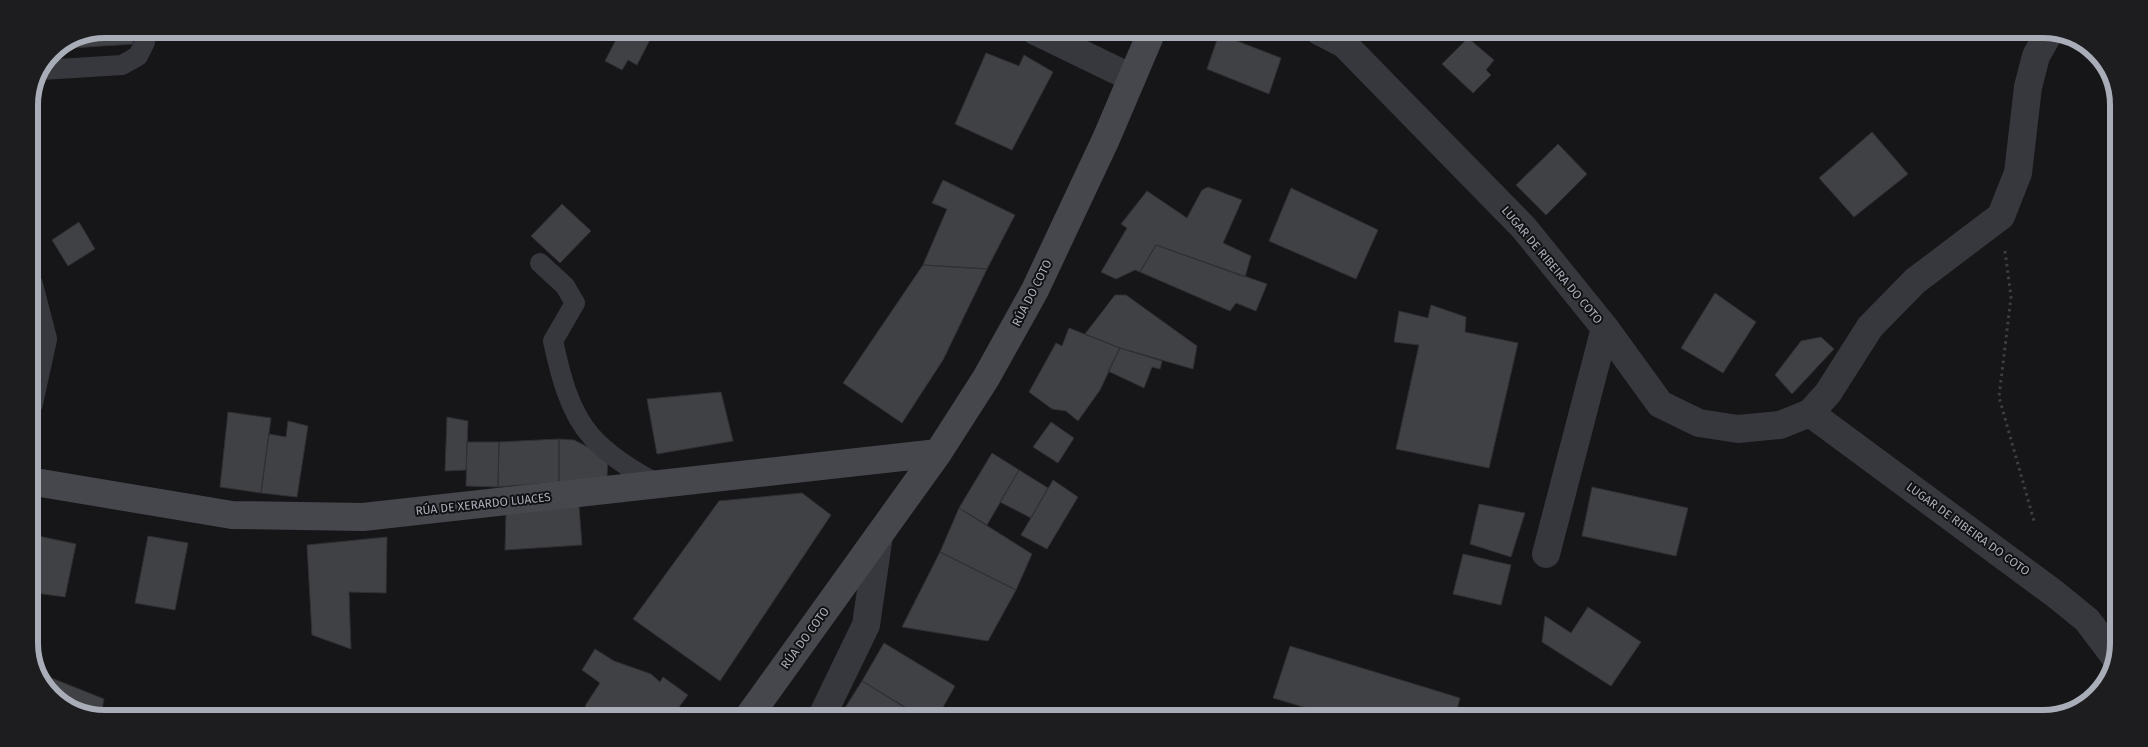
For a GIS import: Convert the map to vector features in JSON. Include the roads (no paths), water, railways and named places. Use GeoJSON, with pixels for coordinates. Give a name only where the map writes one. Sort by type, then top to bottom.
{"type":"FeatureCollection","features":[{"type":"Feature","properties":{"kind":"street"},"geometry":{"type":"LineString","coordinates":[[1049,38],[1132,78]]}},
{"type":"Feature","properties":{"kind":"street","name":"RÚA DO COTO"},"geometry":{"type":"LineString","coordinates":[[753,710],[938,453],[986,378],[1035,290],[1149,38]]}},
{"type":"Feature","properties":{"kind":"street","name":"LUGAR DE RIBEIRA DO COTO"},"geometry":{"type":"LineString","coordinates":[[1332,38],[1344,44],[1524,228],[1605,328],[1660,404],[1699,423],[1738,429],[1780,425],[1810,413],[1828,393],[1870,327],[1909,287],[2001,216],[2018,173],[2028,87],[2036,56],[2046,38]]}},
{"type":"Feature","properties":{"kind":"street"},"geometry":{"type":"LineString","coordinates":[[38,320],[43,339],[38,362]]}},
{"type":"Feature","properties":{"kind":"street"},"geometry":{"type":"LineString","coordinates":[[1546,554],[1605,328]]}},
{"type":"Feature","properties":{"kind":"street","name":"LUGAR DE RIBEIRA DO COTO"},"geometry":{"type":"LineString","coordinates":[[1810,413],[2055,594],[2087,620],[2109,650]]}},
{"type":"Feature","properties":{"kind":"street","name":"RÚA DE XERARDO LUACES"},"geometry":{"type":"LineString","coordinates":[[38,483],[232,515],[362,517],[938,453]]}},
{"type":"Feature","properties":{"kind":"street","name":"RÚA DO COTO"},"geometry":{"type":"LineString","coordinates":[[825,710],[866,625],[879,535]]}},
{"type":"Feature","properties":{"kind":"lane"},"geometry":{"type":"LineString","coordinates":[[48,70],[122,65],[138,56],[145,38]]}},
{"type":"Feature","properties":{"kind":"lane"},"geometry":{"type":"LineString","coordinates":[[540,263],[565,286],[575,303],[553,341],[559,369],[575,411],[592,437],[632,471],[658,484]]}}]}
